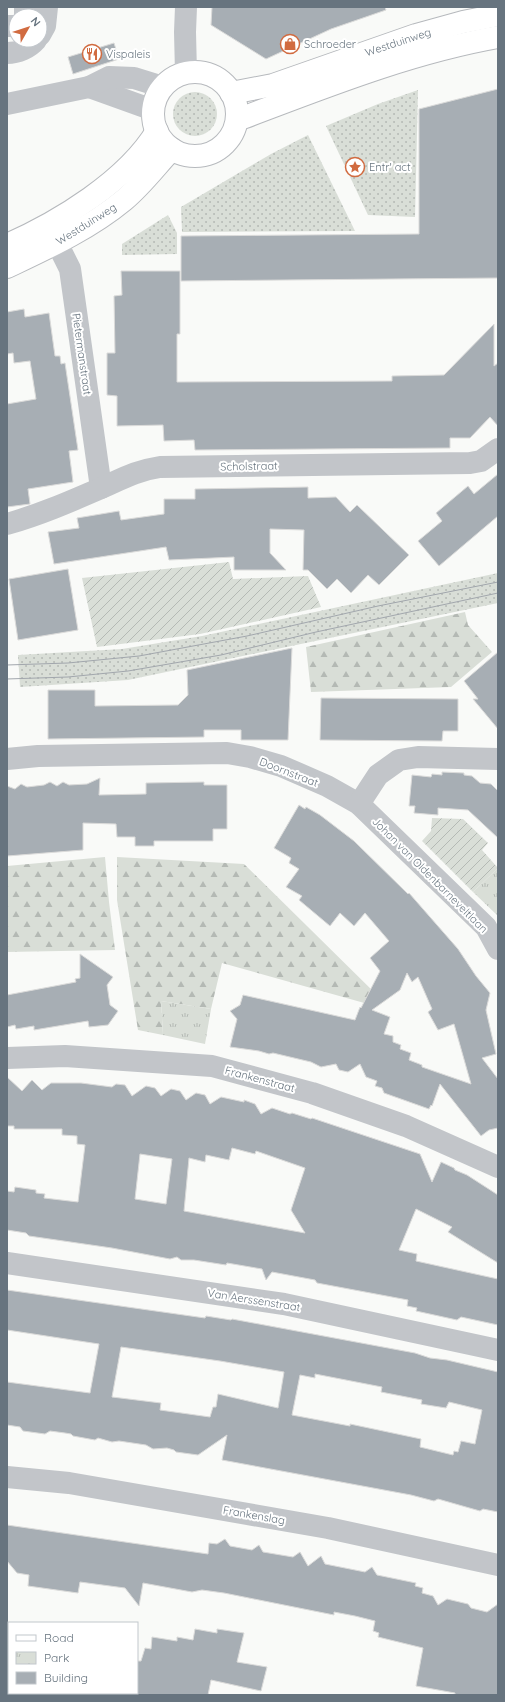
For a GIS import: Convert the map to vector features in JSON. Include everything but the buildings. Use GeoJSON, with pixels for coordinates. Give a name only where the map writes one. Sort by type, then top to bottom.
{"type":"FeatureCollection","features":[{"type":"Feature","properties":{"kind":"main road","name":"Westduinweg"},"geometry":{"type":"LineString","coordinates":[[231,93],[273,85],[416,35],[463,22],[498,15]]}},
{"type":"Feature","properties":{"kind":"main road","name":"Westduinweg"},"geometry":{"type":"LineString","coordinates":[[237,120],[421,54],[498,37]]}},
{"type":"Feature","properties":{"kind":"main road"},"geometry":{"type":"LineString","coordinates":[[199,72],[221,81],[231,93],[236,108],[237,120],[234,131],[228,140],[218,149],[210,153],[195,156],[187,155],[172,149],[161,138],[154,124],[153,110],[159,93],[163,87],[176,77],[186,73],[199,72]]}},
{"type":"Feature","properties":{"kind":"main road","name":"Westduinweg"},"geometry":{"type":"LineString","coordinates":[[7,267],[52,234],[130,163],[157,132]]}},
{"type":"Feature","properties":{"kind":"main road","name":"Westduinweg"},"geometry":{"type":"LineString","coordinates":[[7,245],[52,234],[107,213],[124,200],[172,149]]}},
{"type":"Feature","properties":{"kind":"street"},"geometry":{"type":"LineString","coordinates":[[186,7],[186,73]]}},
{"type":"Feature","properties":{"kind":"street"},"geometry":{"type":"LineString","coordinates":[[7,52],[21,51],[26,48]]}},
{"type":"Feature","properties":{"kind":"street"},"geometry":{"type":"LineString","coordinates":[[7,104],[89,87],[108,77],[124,76],[163,87]]}},
{"type":"Feature","properties":{"kind":"street"},"geometry":{"type":"LineString","coordinates":[[89,87],[153,110]]}},
{"type":"Feature","properties":{"kind":"street","name":"Pietermanstraat"},"geometry":{"type":"LineString","coordinates":[[52,234],[70,269],[101,488]]}},
{"type":"Feature","properties":{"kind":"street","name":"Scholstraat"},"geometry":{"type":"LineString","coordinates":[[7,524],[29,518],[101,488],[129,474],[143,469],[160,466],[470,463],[481,461],[498,449]]}},
{"type":"Feature","properties":{"kind":"street","name":"Doornstraat"},"geometry":{"type":"LineString","coordinates":[[7,759],[82,755],[227,753],[250,757],[281,766],[326,786],[359,804]]}},
{"type":"Feature","properties":{"kind":"street"},"geometry":{"type":"LineString","coordinates":[[359,804],[378,774],[399,760],[418,757],[498,759]]}},
{"type":"Feature","properties":{"kind":"street","name":"Johan van Oldenbarneveltlaan"},"geometry":{"type":"LineString","coordinates":[[359,804],[486,927],[498,949]]}},
{"type":"Feature","properties":{"kind":"street","name":"Frankenstraat"},"geometry":{"type":"LineString","coordinates":[[7,1058],[72,1057],[212,1066],[312,1093],[406,1126],[498,1167]]}},
{"type":"Feature","properties":{"kind":"street","name":"Van Aerssenstraat"},"geometry":{"type":"LineString","coordinates":[[7,1263],[284,1304],[498,1350]]}},
{"type":"Feature","properties":{"kind":"street","name":"Frankenslag"},"geometry":{"type":"LineString","coordinates":[[7,1477],[69,1483],[328,1528],[498,1565]]}},
{"type":"Feature","properties":{"kind":"green space"},"geometry":{"type":"Polygon","coordinates":[[[418,90],[415,217],[368,215],[326,126],[378,104],[418,90]]]}},
{"type":"Feature","properties":{"kind":"green space"},"geometry":{"type":"Polygon","coordinates":[[[195,92],[207,96],[213,102],[217,114],[213,126],[207,132],[195,136],[183,132],[177,126],[173,114],[177,102],[183,96],[195,92]]]}},
{"type":"Feature","properties":{"kind":"green space"},"geometry":{"type":"Polygon","coordinates":[[[308,135],[355,231],[182,232],[181,207],[271,154],[308,135]]]}},
{"type":"Feature","properties":{"kind":"green space"},"geometry":{"type":"Polygon","coordinates":[[[168,215],[177,233],[177,254],[122,255],[122,244],[168,215]]]}},
{"type":"Feature","properties":{"kind":"green space"},"geometry":{"type":"Polygon","coordinates":[[[229,562],[233,579],[308,576],[321,607],[200,634],[97,647],[82,578],[229,562]]]}},
{"type":"Feature","properties":{"kind":"green space"},"geometry":{"type":"Polygon","coordinates":[[[498,573],[498,603],[128,680],[20,687],[18,655],[122,649],[202,636],[498,573]]]}},
{"type":"Feature","properties":{"kind":"green space"},"geometry":{"type":"Polygon","coordinates":[[[465,612],[468,625],[492,652],[451,687],[311,692],[306,647],[465,612]]]}},
{"type":"Feature","properties":{"kind":"green space"},"geometry":{"type":"Polygon","coordinates":[[[432,818],[463,819],[488,843],[482,850],[498,868],[473,892],[422,841],[431,831],[432,818]]]}},
{"type":"Feature","properties":{"kind":"green space"},"geometry":{"type":"Polygon","coordinates":[[[105,857],[115,950],[7,952],[7,866],[105,857]]]}},
{"type":"Feature","properties":{"kind":"green space"},"geometry":{"type":"Polygon","coordinates":[[[117,857],[244,864],[378,996],[375,1006],[222,963],[211,1009],[161,1001],[163,1035],[138,1030],[117,900],[117,857]]]}},
{"type":"Feature","properties":{"kind":"green space"},"geometry":{"type":"Polygon","coordinates":[[[498,868],[498,916],[473,892],[498,868]]]}},
{"type":"Feature","properties":{"kind":"green space"},"geometry":{"type":"Polygon","coordinates":[[[161,1001],[211,1009],[205,1044],[163,1035],[161,1001]]]}},
{"type":"Feature","properties":{"kind":"tram line"},"geometry":{"type":"LineString","coordinates":[[7,665],[68,663],[139,656],[247,636],[378,606],[498,582]]}},
{"type":"Feature","properties":{"kind":"tram line"},"geometry":{"type":"LineString","coordinates":[[7,679],[68,677],[128,671],[221,655],[316,632],[498,593]]}},
{"type":"Feature","properties":{"kind":"place","name":"Schroeder"},"geometry":{"type":"Point","coordinates":[290,44]}},
{"type":"Feature","properties":{"kind":"place","name":"Vispaleis"},"geometry":{"type":"Point","coordinates":[92,54]}},
{"type":"Feature","properties":{"kind":"place","name":"Entr' act"},"geometry":{"type":"Point","coordinates":[355,167]}}]}
